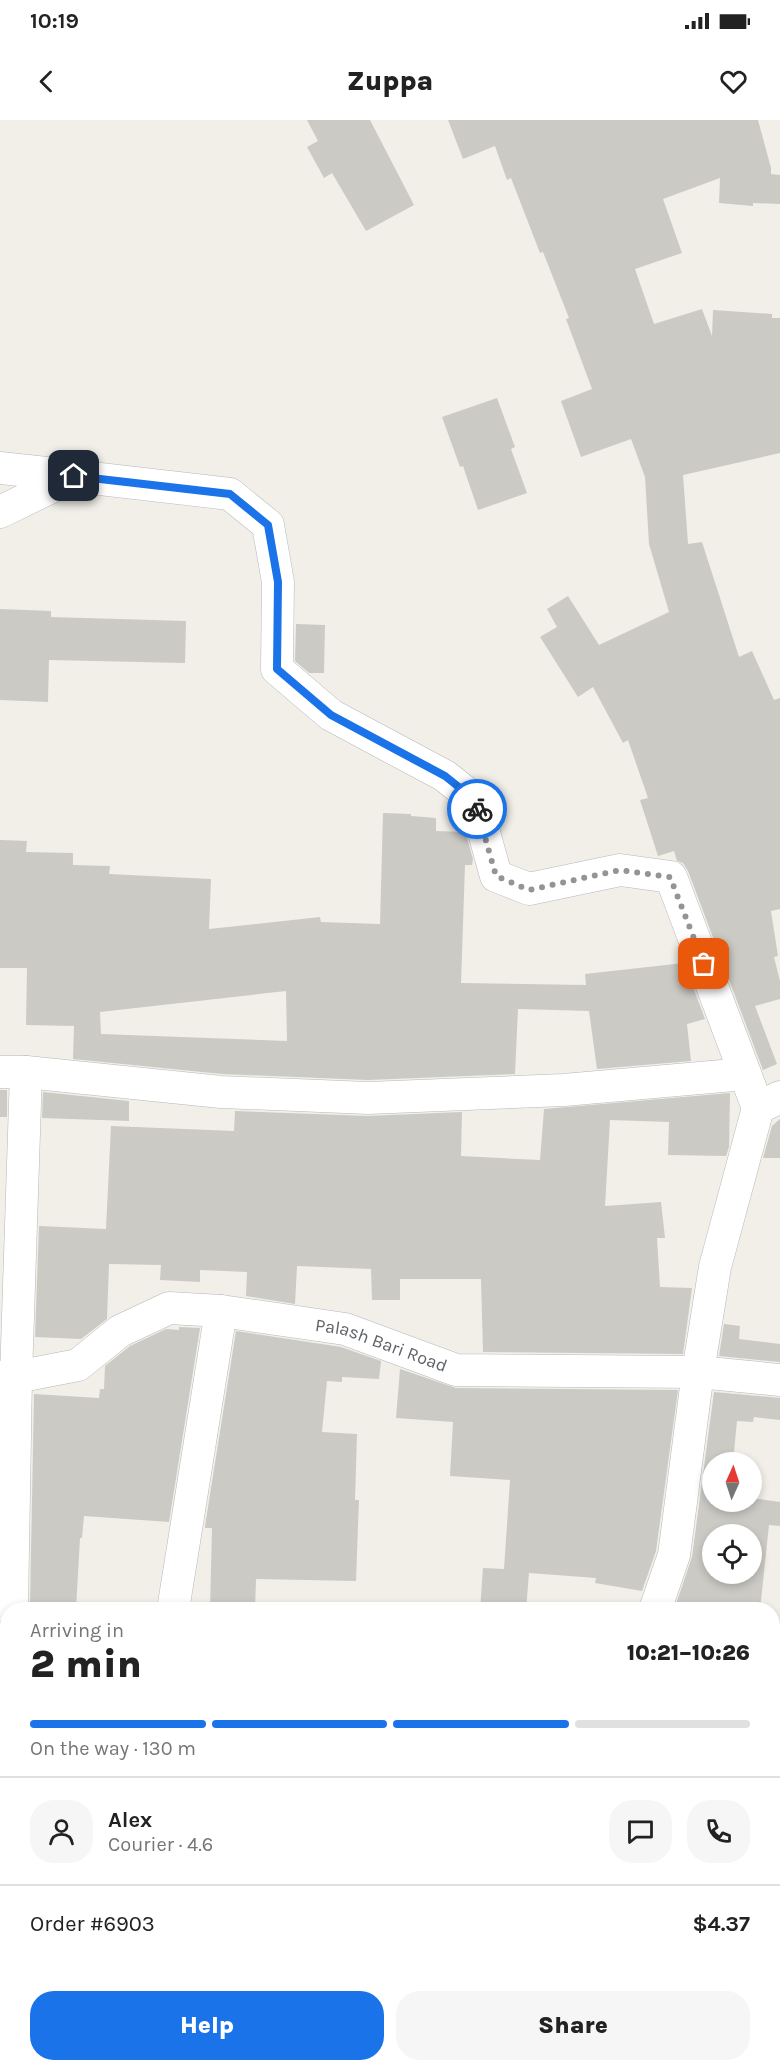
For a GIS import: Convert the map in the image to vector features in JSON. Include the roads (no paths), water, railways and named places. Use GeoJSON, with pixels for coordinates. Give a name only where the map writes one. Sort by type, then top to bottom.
{"type":"FeatureCollection","features":[{"type":"Feature","properties":{"kind":"street"},"geometry":{"type":"LineString","coordinates":[[0,468],[230,494],[268,525],[278,582],[277,669],[331,715],[445,776],[475,800],[496,876],[529,890],[620,870],[670,877],[745,1074],[769,1103],[715,1267],[698,1372],[674,1555],[658,1602]]}},
{"type":"Feature","properties":{"kind":"street"},"geometry":{"type":"LineString","coordinates":[[0,512],[74,476]]}},
{"type":"Feature","properties":{"kind":"street"},"geometry":{"type":"LineString","coordinates":[[12,1602],[8,1377],[13,1072],[221,1092],[368,1098],[564,1090],[745,1074]]}},
{"type":"Feature","properties":{"kind":"street","name":"Palash Bari Road"},"geometry":{"type":"LineString","coordinates":[[8,1377],[78,1365],[120,1331],[169,1308],[221,1311],[345,1329],[456,1370],[698,1372],[780,1380]]}},
{"type":"Feature","properties":{"kind":"street"},"geometry":{"type":"LineString","coordinates":[[174,1602],[221,1311]]}}]}
